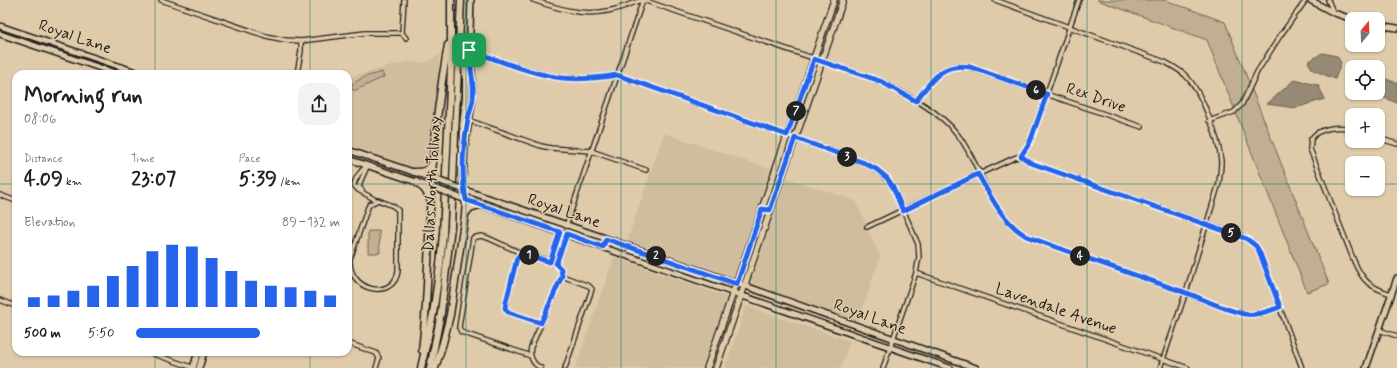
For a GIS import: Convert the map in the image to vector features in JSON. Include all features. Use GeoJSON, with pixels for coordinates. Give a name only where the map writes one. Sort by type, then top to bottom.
{"type":"FeatureCollection","features":[{"type":"Feature","properties":{"kind":"highway","name":"Dallas North Tollway"},"geometry":{"type":"LineString","coordinates":[[421,368],[433,314],[443,234],[451,68],[451,0]]}},
{"type":"Feature","properties":{"kind":"highway","name":"Dallas North Tollway"},"geometry":{"type":"LineString","coordinates":[[430,368],[442,306],[451,226],[461,0]]}},
{"type":"Feature","properties":{"kind":"highway"},"geometry":{"type":"LineString","coordinates":[[421,368],[428,282],[433,162],[439,96],[451,27]]}},
{"type":"Feature","properties":{"kind":"highway"},"geometry":{"type":"LineString","coordinates":[[460,28],[464,47],[466,77],[466,97],[463,125],[465,145]]}},
{"type":"Feature","properties":{"kind":"highway"},"geometry":{"type":"LineString","coordinates":[[414,172],[426,171],[430,168],[433,162]]}},
{"type":"Feature","properties":{"kind":"highway"},"geometry":{"type":"LineString","coordinates":[[416,182],[426,190],[431,202]]}},
{"type":"Feature","properties":{"kind":"highway"},"geometry":{"type":"LineString","coordinates":[[435,368],[450,315],[466,200]]}},
{"type":"Feature","properties":{"kind":"highway"},"geometry":{"type":"LineString","coordinates":[[465,215],[470,208],[480,205]]}},
{"type":"Feature","properties":{"kind":"main road"},"geometry":{"type":"LineString","coordinates":[[466,200],[461,188],[468,120],[473,98],[472,72],[469,60],[471,0]]}},
{"type":"Feature","properties":{"kind":"main road"},"geometry":{"type":"LineString","coordinates":[[708,368],[834,0]]}},
{"type":"Feature","properties":{"kind":"main road"},"geometry":{"type":"LineString","coordinates":[[710,361],[717,366],[843,0]]}},
{"type":"Feature","properties":{"kind":"main road"},"geometry":{"type":"LineString","coordinates":[[1310,0],[1334,13],[1345,17]]}},
{"type":"Feature","properties":{"kind":"main road","name":"Royal Lane"},"geometry":{"type":"LineString","coordinates":[[0,26],[130,70]]}},
{"type":"Feature","properties":{"kind":"main road"},"geometry":{"type":"LineString","coordinates":[[1385,26],[1397,28]]}},
{"type":"Feature","properties":{"kind":"main road","name":"Royal Lane"},"geometry":{"type":"LineString","coordinates":[[0,34],[105,69]]}},
{"type":"Feature","properties":{"kind":"main road"},"geometry":{"type":"LineString","coordinates":[[105,69],[107,62]]}},
{"type":"Feature","properties":{"kind":"main road","name":"Royal Lane"},"geometry":{"type":"LineString","coordinates":[[352,151],[744,286],[976,368]]}},
{"type":"Feature","properties":{"kind":"main road"},"geometry":{"type":"LineString","coordinates":[[367,166],[371,158]]}},
{"type":"Feature","properties":{"kind":"main road","name":"Royal Lane"},"geometry":{"type":"LineString","coordinates":[[352,160],[950,368]]}},
{"type":"Feature","properties":{"kind":"main road"},"geometry":{"type":"LineString","coordinates":[[773,175],[781,178]]}},
{"type":"Feature","properties":{"kind":"main road"},"geometry":{"type":"LineString","coordinates":[[762,209],[770,210]]}},
{"type":"Feature","properties":{"kind":"main road"},"geometry":{"type":"LineString","coordinates":[[560,232],[566,226]]}},
{"type":"Feature","properties":{"kind":"main road"},"geometry":{"type":"LineString","coordinates":[[566,226],[567,234]]}},
{"type":"Feature","properties":{"kind":"main road"},"geometry":{"type":"LineString","coordinates":[[603,247],[606,239]]}},
{"type":"Feature","properties":{"kind":"main road"},"geometry":{"type":"LineString","coordinates":[[656,266],[658,257]]}},
{"type":"Feature","properties":{"kind":"main road"},"geometry":{"type":"LineString","coordinates":[[676,273],[679,264]]}},
{"type":"Feature","properties":{"kind":"main road"},"geometry":{"type":"LineString","coordinates":[[1366,368],[1397,278]]}},
{"type":"Feature","properties":{"kind":"main road"},"geometry":{"type":"LineString","coordinates":[[193,368],[197,356]]}},
{"type":"Feature","properties":{"kind":"main road"},"geometry":{"type":"LineString","coordinates":[[198,368],[202,356]]}},
{"type":"Feature","properties":{"kind":"street"},"geometry":{"type":"LineString","coordinates":[[160,0],[266,36],[285,40],[300,41],[365,33],[402,33]]}},
{"type":"Feature","properties":{"kind":"street"},"geometry":{"type":"LineString","coordinates":[[404,0],[402,33],[406,38]]}},
{"type":"Feature","properties":{"kind":"street"},"geometry":{"type":"LineString","coordinates":[[532,0],[558,9],[586,14],[613,10],[643,0],[880,81],[938,115],[958,134],[978,174],[1000,211],[1019,231],[1026,236],[1245,314],[1258,313],[1280,307]]}},
{"type":"Feature","properties":{"kind":"street"},"geometry":{"type":"LineString","coordinates":[[566,226],[643,0]]}},
{"type":"Feature","properties":{"kind":"street"},"geometry":{"type":"LineString","coordinates":[[995,0],[1165,62],[1180,71],[1196,88],[1217,141],[1221,169],[1216,194],[1186,292],[1160,368]]}},
{"type":"Feature","properties":{"kind":"street"},"geometry":{"type":"LineString","coordinates":[[867,227],[978,174],[1021,156],[1030,142],[1079,0]]}},
{"type":"Feature","properties":{"kind":"street"},"geometry":{"type":"LineString","coordinates":[[1210,122],[1234,112],[1242,104],[1261,66],[1280,36],[1306,0]]}},
{"type":"Feature","properties":{"kind":"street"},"geometry":{"type":"LineString","coordinates":[[1328,0],[1334,13]]}},
{"type":"Feature","properties":{"kind":"street"},"geometry":{"type":"LineString","coordinates":[[298,70],[301,51],[300,41]]}},
{"type":"Feature","properties":{"kind":"street"},"geometry":{"type":"LineString","coordinates":[[469,50],[534,72],[561,78],[594,79],[617,75],[862,162],[876,169],[887,178],[893,187],[918,244],[919,257],[916,273],[883,368]]}},
{"type":"Feature","properties":{"kind":"street","name":"Rex Drive"},"geometry":{"type":"LineString","coordinates":[[916,101],[934,77],[945,69],[960,66],[970,67],[1142,127]]}},
{"type":"Feature","properties":{"kind":"street"},"geometry":{"type":"LineString","coordinates":[[468,120],[541,146],[591,151],[646,170]]}},
{"type":"Feature","properties":{"kind":"street"},"geometry":{"type":"LineString","coordinates":[[1345,128],[1333,128],[1318,132],[1313,135],[1310,143],[1310,149],[1358,270],[1367,283],[1372,287],[1391,294]]}},
{"type":"Feature","properties":{"kind":"street"},"geometry":{"type":"LineString","coordinates":[[1385,140],[1397,144]]}},
{"type":"Feature","properties":{"kind":"street"},"geometry":{"type":"LineString","coordinates":[[1021,156],[1031,163],[1241,236],[1256,246],[1302,368]]}},
{"type":"Feature","properties":{"kind":"street"},"geometry":{"type":"LineString","coordinates":[[352,271],[357,281],[376,290],[391,285],[398,276],[398,210],[393,206],[371,198],[355,186],[354,182],[362,169],[367,166]]}},
{"type":"Feature","properties":{"kind":"street"},"geometry":{"type":"LineString","coordinates":[[0,195],[12,200]]}},
{"type":"Feature","properties":{"kind":"street"},"geometry":{"type":"LineString","coordinates":[[352,253],[368,207],[370,204],[378,200]]}},
{"type":"Feature","properties":{"kind":"street"},"geometry":{"type":"LineString","coordinates":[[550,262],[560,232]]}},
{"type":"Feature","properties":{"kind":"street"},"geometry":{"type":"LineString","coordinates":[[556,264],[567,234]]}},
{"type":"Feature","properties":{"kind":"street"},"geometry":{"type":"LineString","coordinates":[[531,356],[461,332],[459,327],[474,238],[481,236],[488,238],[521,253],[556,264],[561,269],[562,276],[531,347],[531,356],[535,364],[541,368]]}},
{"type":"Feature","properties":{"kind":"street"},"geometry":{"type":"LineString","coordinates":[[521,253],[517,258],[505,309],[508,312],[541,323]]}},
{"type":"Feature","properties":{"kind":"street","name":"Lavendale Avenue"},"geometry":{"type":"LineString","coordinates":[[916,273],[1188,368]]}},
{"type":"Feature","properties":{"kind":"street"},"geometry":{"type":"LineString","coordinates":[[562,276],[592,288],[565,368]]}},
{"type":"Feature","properties":{"kind":"street"},"geometry":{"type":"LineString","coordinates":[[0,300],[12,304]]}},
{"type":"Feature","properties":{"kind":"street"},"geometry":{"type":"LineString","coordinates":[[1379,330],[1397,336]]}},
{"type":"Feature","properties":{"kind":"street"},"geometry":{"type":"LineString","coordinates":[[352,344],[376,353],[378,358],[376,368]]}},
{"type":"Feature","properties":{"kind":"street"},"geometry":{"type":"LineString","coordinates":[[159,356],[193,368]]}},
{"type":"Feature","properties":{"kind":"shaded area"},"geometry":{"type":"Polygon","coordinates":[[[1097,0],[1165,0],[1225,22],[1329,284],[1307,292],[1207,40],[1097,0]]]}},
{"type":"Feature","properties":{"kind":"shaded area"},"geometry":{"type":"Polygon","coordinates":[[[1322,53],[1337,56],[1341,63],[1335,79],[1313,70],[1308,62],[1322,53]]]}},
{"type":"Feature","properties":{"kind":"shaded area"},"geometry":{"type":"Polygon","coordinates":[[[440,55],[428,161],[424,165],[415,168],[352,145],[352,76],[407,62],[425,63],[440,55]]]}},
{"type":"Feature","properties":{"kind":"shaded area"},"geometry":{"type":"Polygon","coordinates":[[[382,72],[384,77],[353,90],[352,84],[364,77],[382,72]]]}},
{"type":"Feature","properties":{"kind":"shaded area"},"geometry":{"type":"Polygon","coordinates":[[[1385,79],[1397,83],[1397,103],[1385,98],[1385,79]]]}},
{"type":"Feature","properties":{"kind":"shaded area"},"geometry":{"type":"Polygon","coordinates":[[[1294,80],[1318,85],[1325,99],[1295,108],[1267,104],[1294,80]]]}},
{"type":"Feature","properties":{"kind":"shaded area"},"geometry":{"type":"Polygon","coordinates":[[[664,133],[770,169],[733,278],[627,241],[664,133]]]}},
{"type":"Feature","properties":{"kind":"shaded area"},"geometry":{"type":"Polygon","coordinates":[[[787,178],[856,201],[880,257],[858,321],[750,284],[787,178]]]}},
{"type":"Feature","properties":{"kind":"shaded area"},"geometry":{"type":"Polygon","coordinates":[[[368,231],[379,231],[380,253],[368,253],[368,231]]]}},
{"type":"Feature","properties":{"kind":"shaded area"},"geometry":{"type":"Polygon","coordinates":[[[614,257],[727,297],[702,368],[575,368],[614,257]]]}},
{"type":"Feature","properties":{"kind":"shaded area"},"geometry":{"type":"Polygon","coordinates":[[[746,306],[850,341],[841,368],[725,368],[746,306]]]}},
{"type":"Feature","properties":{"kind":"route"},"geometry":{"type":"LineString","coordinates":[[469,50],[534,72],[561,78],[594,79],[617,75],[787,135],[814,59],[880,81],[916,101],[934,77],[945,69],[960,66],[970,67],[1047,94],[1030,142],[1027,149],[1021,156],[1023,158],[1031,163],[1247,239],[1256,246],[1259,251],[1280,307],[1264,312],[1245,314],[1026,236],[1005,218],[978,174],[903,211],[893,187],[882,173],[870,165],[795,138],[770,210],[762,209],[737,284],[606,239],[603,247],[567,234],[556,264],[561,269],[562,276],[541,323],[508,312],[505,309],[506,302],[517,258],[521,253],[550,262],[560,232],[466,200],[463,184],[465,145],[468,120],[473,98],[473,81],[469,60],[469,50]]}}]}
